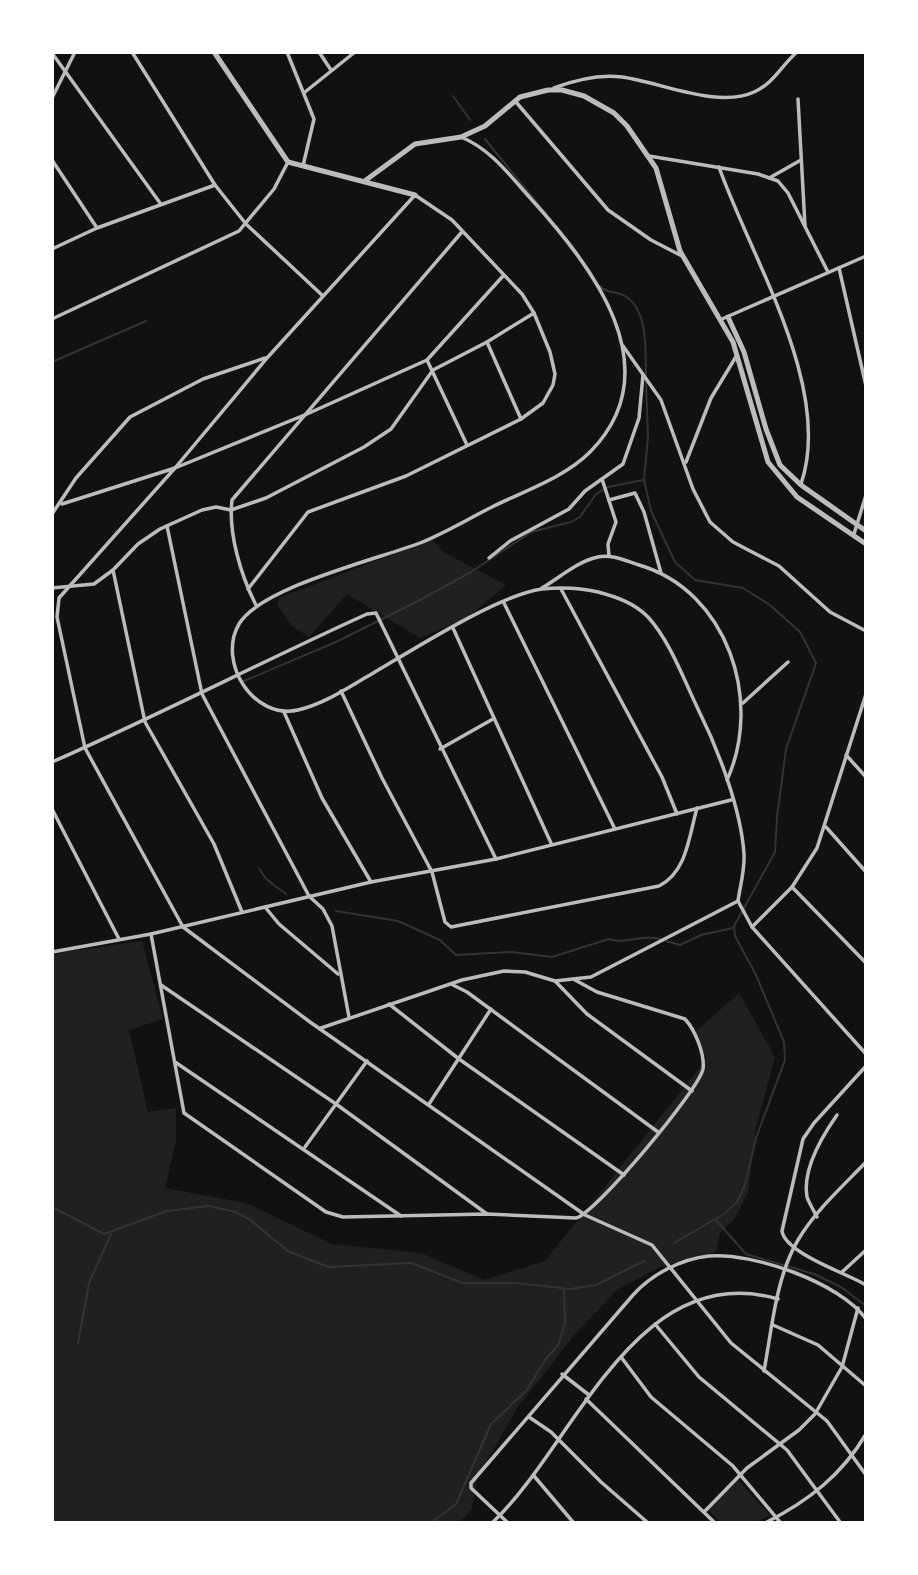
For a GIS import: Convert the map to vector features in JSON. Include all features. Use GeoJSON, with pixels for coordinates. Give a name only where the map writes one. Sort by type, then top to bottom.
{"type":"FeatureCollection","features":[{"type":"Feature","properties":{"kind":"street"},"geometry":{"type":"LineString","coordinates":[[52,98],[75,52]]}},
{"type":"Feature","properties":{"kind":"street"},"geometry":{"type":"LineString","coordinates":[[132,52],[215,185],[246,224],[323,296]]}},
{"type":"Feature","properties":{"kind":"street"},"geometry":{"type":"LineString","coordinates":[[214,52],[288,162],[366,180],[415,195],[439,209],[522,294],[534,313],[550,352],[555,379],[543,403],[521,419],[406,477],[308,512],[248,589]]}},
{"type":"Feature","properties":{"kind":"street"},"geometry":{"type":"LineString","coordinates":[[287,52],[314,119],[303,166]]}},
{"type":"Feature","properties":{"kind":"street"},"geometry":{"type":"LineString","coordinates":[[319,52],[331,70]]}},
{"type":"Feature","properties":{"kind":"street"},"geometry":{"type":"LineString","coordinates":[[304,92],[355,52]]}},
{"type":"Feature","properties":{"kind":"street"},"geometry":{"type":"LineString","coordinates":[[366,180],[415,144],[461,137],[485,126],[520,97],[567,83],[608,76],[672,90],[739,97],[751,94],[775,79],[797,52]]}},
{"type":"Feature","properties":{"kind":"street"},"geometry":{"type":"LineString","coordinates":[[52,53],[159,204]]}},
{"type":"Feature","properties":{"kind":"street"},"geometry":{"type":"LineString","coordinates":[[548,90],[584,96],[614,113],[648,156],[662,182],[683,257],[725,318],[748,361],[772,447],[780,465],[801,485],[866,531]]}},
{"type":"Feature","properties":{"kind":"street"},"geometry":{"type":"LineString","coordinates":[[798,99],[805,232]]}},
{"type":"Feature","properties":{"kind":"street"},"geometry":{"type":"LineString","coordinates":[[516,102],[608,210],[651,240],[683,257]]}},
{"type":"Feature","properties":{"kind":"street"},"geometry":{"type":"LineString","coordinates":[[461,137],[472,141],[496,161],[584,259],[603,291],[620,342],[625,373],[621,397],[604,435],[580,462],[432,538],[335,572],[256,605],[240,623],[232,642],[235,674],[260,701],[284,712],[313,705],[453,628],[540,589],[585,561],[609,556],[661,573],[695,599],[714,622],[734,660],[743,703],[738,749],[727,780]]}},
{"type":"Feature","properties":{"kind":"street"},"geometry":{"type":"LineString","coordinates":[[648,156],[769,177],[788,192],[805,232],[828,272]]}},
{"type":"Feature","properties":{"kind":"street"},"geometry":{"type":"LineString","coordinates":[[52,160],[97,228]]}},
{"type":"Feature","properties":{"kind":"street"},"geometry":{"type":"LineString","coordinates":[[769,177],[801,160]]}},
{"type":"Feature","properties":{"kind":"street"},"geometry":{"type":"LineString","coordinates":[[52,319],[218,243],[246,224],[274,189],[288,162]]}},
{"type":"Feature","properties":{"kind":"street"},"geometry":{"type":"LineString","coordinates":[[719,167],[774,295],[796,364],[806,409],[806,459],[801,485]]}},
{"type":"Feature","properties":{"kind":"street"},"geometry":{"type":"LineString","coordinates":[[53,249],[97,228],[215,185]]}},
{"type":"Feature","properties":{"kind":"street"},"geometry":{"type":"LineString","coordinates":[[415,195],[267,358],[175,468],[66,588],[56,606],[57,617],[85,748],[183,927],[585,1215],[652,1245],[732,1343],[817,1411],[866,1475]]}},
{"type":"Feature","properties":{"kind":"street"},"geometry":{"type":"LineString","coordinates":[[256,605],[248,589],[231,510],[232,500],[461,233]]}},
{"type":"Feature","properties":{"kind":"street"},"geometry":{"type":"LineString","coordinates":[[725,318],[866,256]]}},
{"type":"Feature","properties":{"kind":"street"},"geometry":{"type":"LineString","coordinates":[[839,268],[866,386]]}},
{"type":"Feature","properties":{"kind":"street"},"geometry":{"type":"LineString","coordinates":[[62,504],[175,468],[307,414],[427,360],[503,276]]}},
{"type":"Feature","properties":{"kind":"street"},"geometry":{"type":"LineString","coordinates":[[52,588],[94,584],[113,570],[138,544],[167,526],[216,507],[231,510],[266,498],[378,439],[391,429],[432,370],[487,342],[534,313]]}},
{"type":"Feature","properties":{"kind":"street"},"geometry":{"type":"LineString","coordinates":[[725,318],[738,354],[761,444],[775,475],[797,497],[866,544]]}},
{"type":"Feature","properties":{"kind":"street"},"geometry":{"type":"LineString","coordinates":[[487,342],[521,419]]}},
{"type":"Feature","properties":{"kind":"street"},"geometry":{"type":"LineString","coordinates":[[620,342],[661,400],[702,511],[720,533],[772,561],[830,612],[866,631]]}},
{"type":"Feature","properties":{"kind":"street"},"geometry":{"type":"LineString","coordinates":[[685,464],[711,398],[738,354]]}},
{"type":"Feature","properties":{"kind":"street"},"geometry":{"type":"LineString","coordinates":[[52,514],[62,504],[76,478],[130,416],[203,379],[267,358]]}},
{"type":"Feature","properties":{"kind":"street"},"geometry":{"type":"LineString","coordinates":[[427,360],[467,445]]}},
{"type":"Feature","properties":{"kind":"street"},"geometry":{"type":"LineString","coordinates":[[489,558],[510,541],[569,509],[585,491],[623,464],[639,418],[643,375]]}},
{"type":"Feature","properties":{"kind":"street"},"geometry":{"type":"LineString","coordinates":[[602,480],[616,522],[608,544],[609,556]]}},
{"type":"Feature","properties":{"kind":"street"},"geometry":{"type":"LineString","coordinates":[[609,500],[635,493],[644,512],[661,573]]}},
{"type":"Feature","properties":{"kind":"street"},"geometry":{"type":"LineString","coordinates":[[853,536],[866,495]]}},
{"type":"Feature","properties":{"kind":"street"},"geometry":{"type":"LineString","coordinates":[[167,526],[202,694],[309,896],[323,909],[332,926],[339,975],[349,1017]]}},
{"type":"Feature","properties":{"kind":"street"},"geometry":{"type":"LineString","coordinates":[[113,570],[145,722],[214,844],[243,912]]}},
{"type":"Feature","properties":{"kind":"street"},"geometry":{"type":"LineString","coordinates":[[540,589],[580,589],[615,597],[638,608],[653,624],[717,747],[744,849],[738,901],[752,927],[866,1054]]}},
{"type":"Feature","properties":{"kind":"street"},"geometry":{"type":"LineString","coordinates":[[561,589],[662,777],[677,814]]}},
{"type":"Feature","properties":{"kind":"street"},"geometry":{"type":"LineString","coordinates":[[504,603],[615,828]]}},
{"type":"Feature","properties":{"kind":"street"},"geometry":{"type":"LineString","coordinates":[[52,762],[145,722],[202,694],[235,674],[367,614],[379,616],[440,749],[495,859]]}},
{"type":"Feature","properties":{"kind":"street"},"geometry":{"type":"LineString","coordinates":[[453,628],[551,843]]}},
{"type":"Feature","properties":{"kind":"street"},"geometry":{"type":"LineString","coordinates":[[743,703],[788,662]]}},
{"type":"Feature","properties":{"kind":"street"},"geometry":{"type":"LineString","coordinates":[[341,691],[382,778],[432,872],[445,922],[456,928],[659,886],[676,875],[682,865],[697,808]]}},
{"type":"Feature","properties":{"kind":"street"},"geometry":{"type":"LineString","coordinates":[[752,927],[792,887],[810,861],[826,827],[845,755],[866,694]]}},
{"type":"Feature","properties":{"kind":"street"},"geometry":{"type":"LineString","coordinates":[[284,712],[322,798],[371,882]]}},
{"type":"Feature","properties":{"kind":"street"},"geometry":{"type":"LineString","coordinates":[[440,749],[493,719]]}},
{"type":"Feature","properties":{"kind":"street"},"geometry":{"type":"LineString","coordinates":[[845,755],[866,777]]}},
{"type":"Feature","properties":{"kind":"street"},"geometry":{"type":"LineString","coordinates":[[52,952],[183,927],[371,882],[495,859],[731,800]]}},
{"type":"Feature","properties":{"kind":"street"},"geometry":{"type":"LineString","coordinates":[[52,809],[120,939]]}},
{"type":"Feature","properties":{"kind":"street"},"geometry":{"type":"LineString","coordinates":[[826,827],[866,872]]}},
{"type":"Feature","properties":{"kind":"street"},"geometry":{"type":"LineString","coordinates":[[792,887],[866,963]]}},
{"type":"Feature","properties":{"kind":"street"},"geometry":{"type":"LineString","coordinates":[[321,1028],[451,984],[514,970],[555,981],[575,980],[603,971],[643,947],[738,901]]}},
{"type":"Feature","properties":{"kind":"street"},"geometry":{"type":"LineString","coordinates":[[265,906],[279,924],[339,975]]}},
{"type":"Feature","properties":{"kind":"street"},"geometry":{"type":"LineString","coordinates":[[151,934],[181,1105],[190,1120],[331,1214],[585,1215],[624,1175],[692,1091],[703,1065],[696,1038],[685,1019],[597,992],[575,980]]}},
{"type":"Feature","properties":{"kind":"street"},"geometry":{"type":"LineString","coordinates":[[555,981],[587,1014],[692,1091]]}},
{"type":"Feature","properties":{"kind":"street"},"geometry":{"type":"LineString","coordinates":[[160,984],[336,1104],[486,1214]]}},
{"type":"Feature","properties":{"kind":"street"},"geometry":{"type":"LineString","coordinates":[[451,984],[491,1009],[658,1132]]}},
{"type":"Feature","properties":{"kind":"street"},"geometry":{"type":"LineString","coordinates":[[389,1004],[458,1059],[624,1175]]}},
{"type":"Feature","properties":{"kind":"street"},"geometry":{"type":"LineString","coordinates":[[429,1104],[491,1009]]}},
{"type":"Feature","properties":{"kind":"street"},"geometry":{"type":"LineString","coordinates":[[305,1147],[367,1060]]}},
{"type":"Feature","properties":{"kind":"street"},"geometry":{"type":"LineString","coordinates":[[175,1062],[305,1147],[401,1216]]}},
{"type":"Feature","properties":{"kind":"street"},"geometry":{"type":"LineString","coordinates":[[866,1066],[814,1123],[803,1139],[782,1231],[784,1239],[794,1249],[866,1285]]}},
{"type":"Feature","properties":{"kind":"street"},"geometry":{"type":"LineString","coordinates":[[817,1217],[807,1196],[808,1182],[817,1151],[837,1115]]}},
{"type":"Feature","properties":{"kind":"street"},"geometry":{"type":"LineString","coordinates":[[764,1371],[778,1298],[794,1249],[817,1217],[866,1161]]}},
{"type":"Feature","properties":{"kind":"street"},"geometry":{"type":"LineString","coordinates":[[842,1272],[866,1250]]}},
{"type":"Feature","properties":{"kind":"street"},"geometry":{"type":"LineString","coordinates":[[507,1522],[470,1485],[562,1374],[637,1290],[671,1267],[698,1258],[735,1257],[826,1285],[858,1308],[866,1319]]}},
{"type":"Feature","properties":{"kind":"street"},"geometry":{"type":"LineString","coordinates":[[493,1522],[534,1476],[587,1397],[621,1357],[655,1324],[696,1301],[743,1293],[778,1298]]}},
{"type":"Feature","properties":{"kind":"street"},"geometry":{"type":"LineString","coordinates":[[704,1512],[741,1474],[806,1425],[817,1411],[843,1364],[858,1308]]}},
{"type":"Feature","properties":{"kind":"street"},"geometry":{"type":"LineString","coordinates":[[655,1324],[699,1377],[780,1443],[840,1522]]}},
{"type":"Feature","properties":{"kind":"street"},"geometry":{"type":"LineString","coordinates":[[773,1325],[807,1339],[843,1364],[866,1386]]}},
{"type":"Feature","properties":{"kind":"street"},"geometry":{"type":"LineString","coordinates":[[621,1357],[651,1397],[741,1474],[780,1522]]}},
{"type":"Feature","properties":{"kind":"street"},"geometry":{"type":"LineString","coordinates":[[562,1374],[714,1522]]}},
{"type":"Feature","properties":{"kind":"street"},"geometry":{"type":"LineString","coordinates":[[528,1416],[559,1439],[647,1522]]}},
{"type":"Feature","properties":{"kind":"street"},"geometry":{"type":"LineString","coordinates":[[767,1522],[817,1491],[852,1456],[866,1434]]}},
{"type":"Feature","properties":{"kind":"street"},"geometry":{"type":"LineString","coordinates":[[534,1476],[573,1522]]}},
{"type":"Feature","properties":{"kind":"shaded area"},"geometry":{"type":"Polygon","coordinates":[[[432,539],[443,552],[506,585],[467,618],[420,638],[347,594],[309,637],[291,625],[277,605],[279,598],[432,539]]]}},
{"type":"Feature","properties":{"kind":"shaded area"},"geometry":{"type":"Polygon","coordinates":[[[142,941],[163,1019],[129,1030],[148,1112],[176,1108],[176,1141],[165,1188],[246,1203],[332,1244],[421,1253],[484,1280],[545,1261],[706,1060],[696,1031],[739,993],[775,1057],[756,1127],[748,1192],[734,1220],[720,1233],[716,1252],[660,1267],[618,1289],[577,1332],[518,1407],[478,1476],[472,1509],[460,1522],[53,1522],[52,954],[142,941]]]}},
{"type":"Feature","properties":{"kind":"shaded area"},"geometry":{"type":"Polygon","coordinates":[[[738,1480],[770,1515],[757,1522],[720,1522],[708,1510],[738,1480]]]}},
{"type":"Feature","properties":{"kind":"waterway"},"geometry":{"type":"LineString","coordinates":[[453,96],[470,120]]}},
{"type":"Feature","properties":{"kind":"waterway"},"geometry":{"type":"LineString","coordinates":[[485,139],[546,214]]}},
{"type":"Feature","properties":{"kind":"waterway"},"geometry":{"type":"LineString","coordinates":[[600,286],[625,296],[633,302],[638,311],[644,332],[646,375]]}},
{"type":"Feature","properties":{"kind":"waterway"},"geometry":{"type":"LineString","coordinates":[[52,362],[146,321]]}},
{"type":"Feature","properties":{"kind":"waterway"},"geometry":{"type":"LineString","coordinates":[[646,381],[648,437],[644,480],[651,511],[675,562],[695,580],[743,588],[770,605],[800,632],[816,663],[786,749],[775,852],[734,926],[735,936],[756,975],[784,1042],[785,1060],[756,1138],[745,1185],[737,1202],[724,1214],[674,1243]]}},
{"type":"Feature","properties":{"kind":"waterway"},"geometry":{"type":"LineString","coordinates":[[244,681],[336,642],[420,600],[471,572],[531,532],[571,522],[580,517],[596,494],[608,487],[643,480]]}},
{"type":"Feature","properties":{"kind":"waterway"},"geometry":{"type":"LineString","coordinates":[[259,868],[266,879],[286,894]]}},
{"type":"Feature","properties":{"kind":"waterway"},"geometry":{"type":"LineString","coordinates":[[336,911],[398,921],[440,940],[456,955],[512,952],[552,957],[609,939],[660,939]]}},
{"type":"Feature","properties":{"kind":"waterway"},"geometry":{"type":"LineString","coordinates":[[666,941],[680,945],[701,935],[733,928]]}},
{"type":"Feature","properties":{"kind":"waterway"},"geometry":{"type":"LineString","coordinates":[[52,1207],[104,1234],[167,1211],[208,1206],[236,1212],[249,1219],[288,1251],[328,1267],[411,1263],[463,1283],[517,1283],[570,1289],[596,1285],[644,1261]]}},
{"type":"Feature","properties":{"kind":"waterway"},"geometry":{"type":"LineString","coordinates":[[716,1220],[746,1254],[814,1274],[841,1287],[866,1306]]}},
{"type":"Feature","properties":{"kind":"waterway"},"geometry":{"type":"LineString","coordinates":[[78,1343],[89,1283],[111,1234]]}},
{"type":"Feature","properties":{"kind":"waterway"},"geometry":{"type":"LineString","coordinates":[[432,1522],[456,1504],[491,1424],[527,1390],[545,1360],[558,1345],[565,1324],[564,1289]]}}]}
